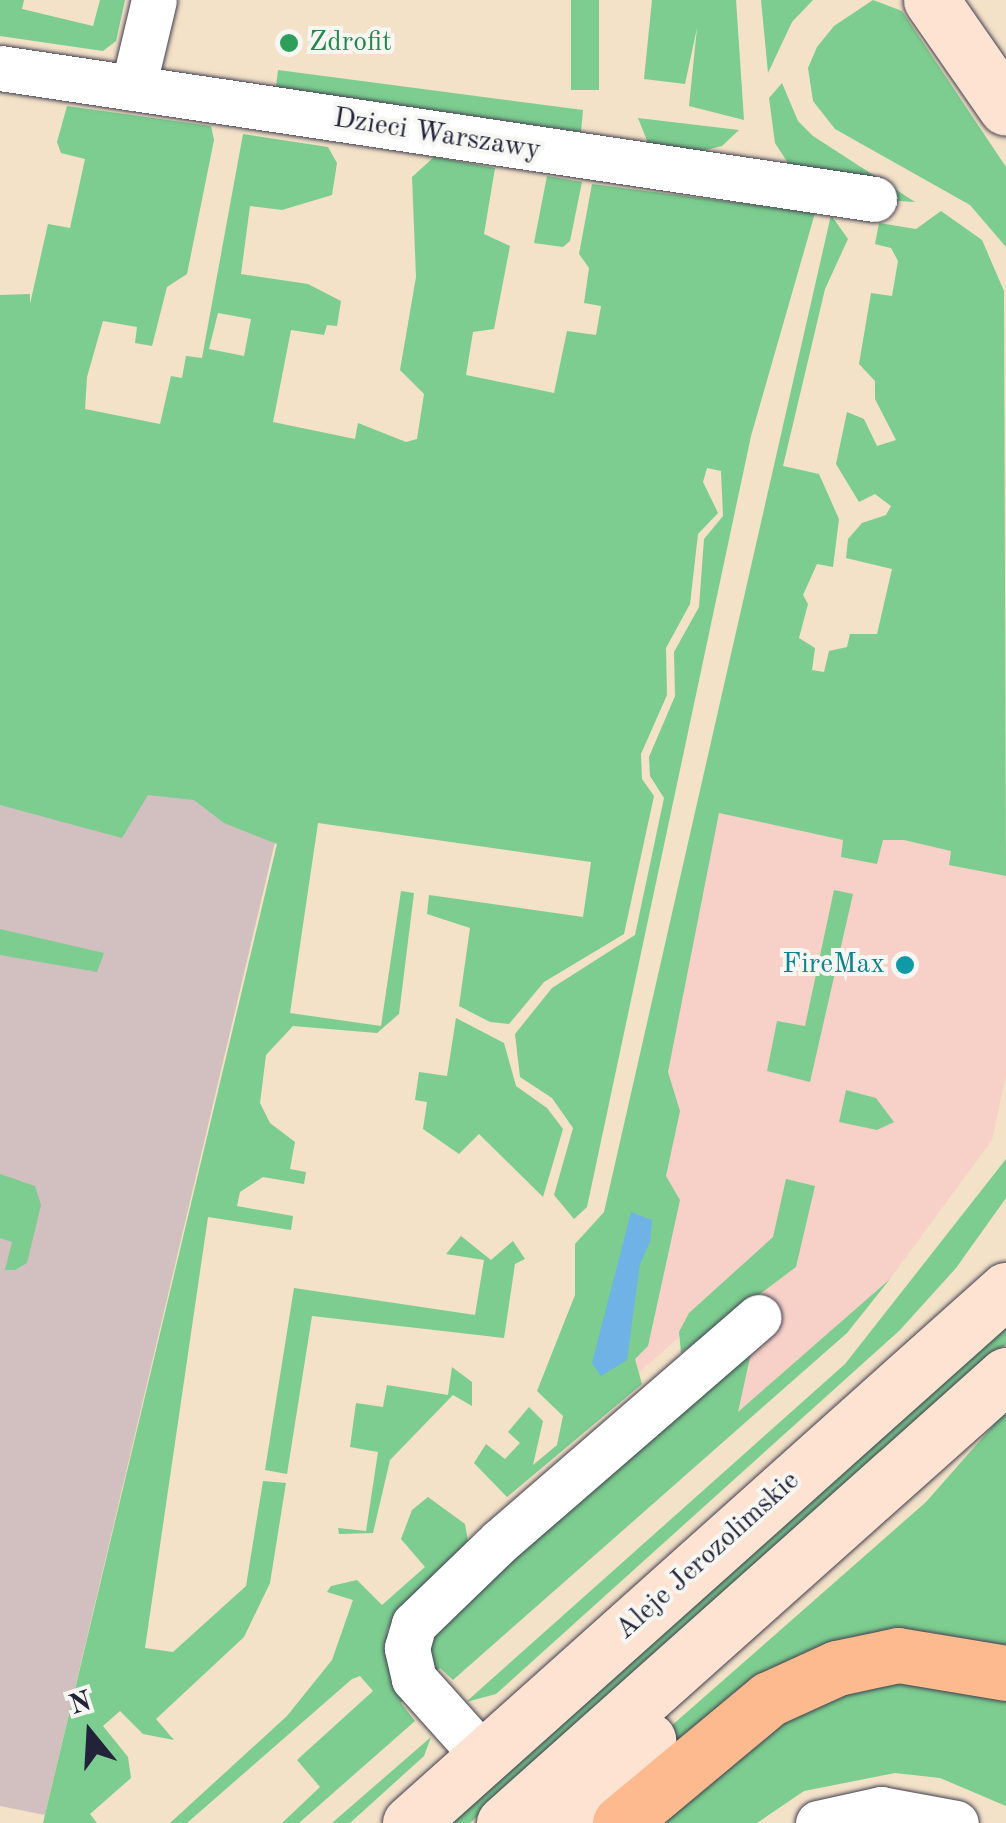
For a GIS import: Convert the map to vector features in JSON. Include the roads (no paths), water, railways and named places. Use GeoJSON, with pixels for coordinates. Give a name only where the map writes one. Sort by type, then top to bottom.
{"type":"FeatureCollection","features":[{"type":"Feature","properties":{"kind":"main road"},"geometry":{"type":"LineString","coordinates":[[931,0],[1006,108]]}},
{"type":"Feature","properties":{"kind":"main road"},"geometry":{"type":"LineString","coordinates":[[987,1307],[1006,1250]]}},
{"type":"Feature","properties":{"kind":"main road","name":"Aleje Jerozolimskie"},"geometry":{"type":"LineString","coordinates":[[410,1823],[987,1307]]}},
{"type":"Feature","properties":{"kind":"main road"},"geometry":{"type":"LineString","coordinates":[[504,1823],[1006,1376]]}},
{"type":"Feature","properties":{"kind":"main road"},"geometry":{"type":"LineString","coordinates":[[566,1823],[656,1732],[744,1608]]}},
{"type":"Feature","properties":{"kind":"main road"},"geometry":{"type":"LineString","coordinates":[[620,1823],[770,1699],[837,1668],[898,1655],[1006,1672]]}},
{"type":"Feature","properties":{"kind":"street"},"geometry":{"type":"LineString","coordinates":[[133,88],[154,0]]}},
{"type":"Feature","properties":{"kind":"street","name":"Dzieci Warszawy"},"geometry":{"type":"LineString","coordinates":[[0,68],[874,199]]}},
{"type":"Feature","properties":{"kind":"street"},"geometry":{"type":"LineString","coordinates":[[484,1757],[414,1679],[408,1656],[414,1624],[500,1540],[759,1317]]}},
{"type":"Feature","properties":{"kind":"street"},"geometry":{"type":"LineString","coordinates":[[818,1823],[881,1809],[956,1823]]}},
{"type":"Feature","properties":{"kind":"water"},"geometry":{"type":"Polygon","coordinates":[[[631,1212],[652,1220],[650,1242],[640,1264],[627,1360],[601,1376],[592,1363],[631,1212]]]}},
{"type":"Feature","properties":{"kind":"place","name":"Zdrofit"},"geometry":{"type":"Point","coordinates":[289,43]}},
{"type":"Feature","properties":{"kind":"place","name":"FireMax"},"geometry":{"type":"Point","coordinates":[905,965]}}]}
